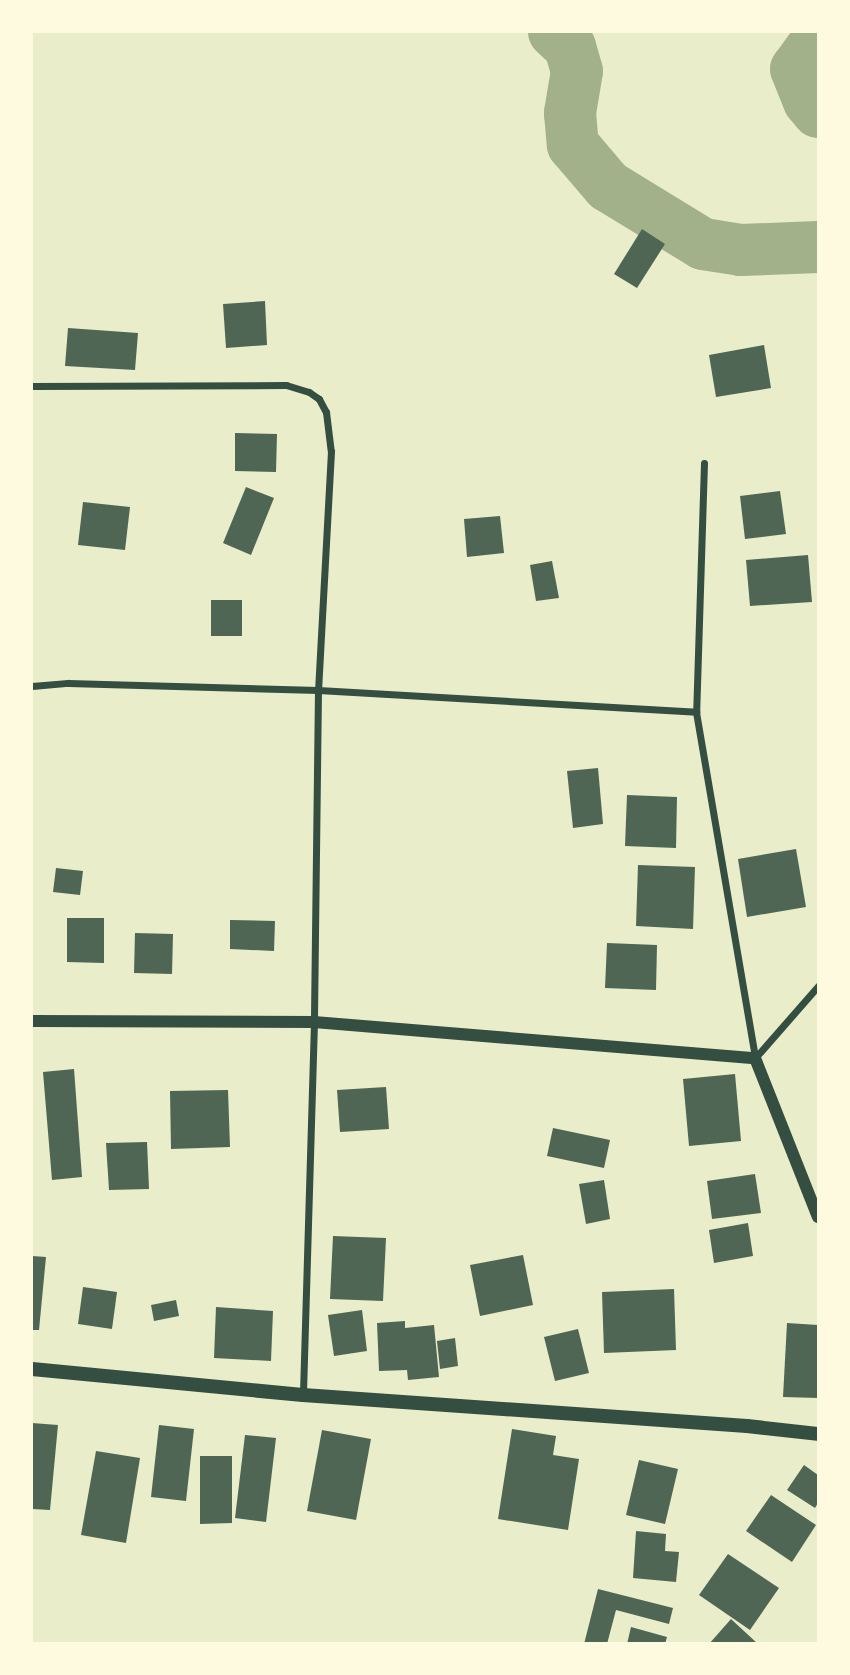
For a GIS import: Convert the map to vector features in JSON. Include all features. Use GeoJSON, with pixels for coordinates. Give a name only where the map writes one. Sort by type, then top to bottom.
{"type":"FeatureCollection","features":[{"type":"Feature","properties":{"kind":"main road"},"geometry":{"type":"LineString","coordinates":[[32,1369],[303,1395],[747,1426],[818,1434]]}},
{"type":"Feature","properties":{"kind":"street"},"geometry":{"type":"LineString","coordinates":[[32,386],[286,385],[319,399],[330,429],[318,690],[314,1022],[303,1395]]}},
{"type":"Feature","properties":{"kind":"street"},"geometry":{"type":"LineString","coordinates":[[704,463],[696,712],[755,1058],[818,1217]]}},
{"type":"Feature","properties":{"kind":"street"},"geometry":{"type":"LineString","coordinates":[[32,686],[82,683],[318,690],[696,712]]}},
{"type":"Feature","properties":{"kind":"street"},"geometry":{"type":"LineString","coordinates":[[755,1058],[818,986]]}},
{"type":"Feature","properties":{"kind":"street"},"geometry":{"type":"LineString","coordinates":[[32,1021],[314,1022],[755,1058]]}},
{"type":"Feature","properties":{"kind":"building"},"geometry":{"type":"Polygon","coordinates":[[[642,229],[665,244],[637,288],[614,274],[642,229]]]}},
{"type":"Feature","properties":{"kind":"building"},"geometry":{"type":"Polygon","coordinates":[[[265,301],[267,345],[226,348],[223,304],[265,301]]]}},
{"type":"Feature","properties":{"kind":"building"},"geometry":{"type":"Polygon","coordinates":[[[68,328],[138,333],[135,370],[65,366],[68,328]]]}},
{"type":"Feature","properties":{"kind":"building"},"geometry":{"type":"Polygon","coordinates":[[[764,345],[771,388],[716,397],[709,355],[764,345]]]}},
{"type":"Feature","properties":{"kind":"building"},"geometry":{"type":"Polygon","coordinates":[[[235,433],[277,434],[276,472],[235,471],[235,433]]]}},
{"type":"Feature","properties":{"kind":"building"},"geometry":{"type":"Polygon","coordinates":[[[246,487],[274,498],[251,555],[223,543],[246,487]]]}},
{"type":"Feature","properties":{"kind":"building"},"geometry":{"type":"Polygon","coordinates":[[[780,491],[786,534],[745,539],[740,496],[780,491]]]}},
{"type":"Feature","properties":{"kind":"building"},"geometry":{"type":"Polygon","coordinates":[[[83,502],[130,507],[125,550],[78,545],[83,502]]]}},
{"type":"Feature","properties":{"kind":"building"},"geometry":{"type":"Polygon","coordinates":[[[500,516],[504,553],[467,557],[464,519],[500,516]]]}},
{"type":"Feature","properties":{"kind":"building"},"geometry":{"type":"Polygon","coordinates":[[[808,555],[812,602],[750,606],[746,560],[808,555]]]}},
{"type":"Feature","properties":{"kind":"building"},"geometry":{"type":"Polygon","coordinates":[[[552,561],[559,598],[536,601],[530,565],[552,561]]]}},
{"type":"Feature","properties":{"kind":"building"},"geometry":{"type":"Polygon","coordinates":[[[211,600],[242,600],[242,636],[211,636],[211,600]]]}},
{"type":"Feature","properties":{"kind":"building"},"geometry":{"type":"Polygon","coordinates":[[[598,768],[603,824],[573,828],[567,771],[598,768]]]}},
{"type":"Feature","properties":{"kind":"building"},"geometry":{"type":"Polygon","coordinates":[[[627,795],[677,797],[676,848],[625,846],[627,795]]]}},
{"type":"Feature","properties":{"kind":"building"},"geometry":{"type":"Polygon","coordinates":[[[796,849],[806,907],[747,917],[738,859],[796,849]]]}},
{"type":"Feature","properties":{"kind":"building"},"geometry":{"type":"Polygon","coordinates":[[[638,865],[695,867],[693,929],[636,926],[638,865]]]}},
{"type":"Feature","properties":{"kind":"building"},"geometry":{"type":"Polygon","coordinates":[[[56,868],[83,871],[80,895],[53,892],[56,868]]]}},
{"type":"Feature","properties":{"kind":"building"},"geometry":{"type":"Polygon","coordinates":[[[67,918],[104,918],[104,963],[67,962],[67,918]]]}},
{"type":"Feature","properties":{"kind":"building"},"geometry":{"type":"Polygon","coordinates":[[[230,920],[275,921],[274,951],[230,949],[230,920]]]}},
{"type":"Feature","properties":{"kind":"building"},"geometry":{"type":"Polygon","coordinates":[[[135,933],[173,934],[172,974],[134,973],[135,933]]]}},
{"type":"Feature","properties":{"kind":"building"},"geometry":{"type":"Polygon","coordinates":[[[607,943],[657,945],[656,990],[605,988],[607,943]]]}},
{"type":"Feature","properties":{"kind":"building"},"geometry":{"type":"Polygon","coordinates":[[[74,1069],[82,1177],[52,1180],[43,1072],[74,1069]]]}},
{"type":"Feature","properties":{"kind":"building"},"geometry":{"type":"Polygon","coordinates":[[[735,1074],[741,1141],[689,1146],[683,1079],[735,1074]]]}},
{"type":"Feature","properties":{"kind":"building"},"geometry":{"type":"Polygon","coordinates":[[[386,1087],[389,1129],[340,1132],[337,1090],[386,1087]]]}},
{"type":"Feature","properties":{"kind":"building"},"geometry":{"type":"Polygon","coordinates":[[[228,1090],[230,1147],[171,1149],[170,1091],[228,1090]]]}},
{"type":"Feature","properties":{"kind":"building"},"geometry":{"type":"Polygon","coordinates":[[[553,1128],[610,1140],[604,1168],[547,1156],[553,1128]]]}},
{"type":"Feature","properties":{"kind":"building"},"geometry":{"type":"Polygon","coordinates":[[[147,1142],[149,1189],[109,1190],[106,1143],[147,1142]]]}},
{"type":"Feature","properties":{"kind":"building"},"geometry":{"type":"Polygon","coordinates":[[[755,1174],[761,1213],[712,1219],[707,1181],[755,1174]]]}},
{"type":"Feature","properties":{"kind":"building"},"geometry":{"type":"Polygon","coordinates":[[[604,1180],[610,1219],[586,1224],[579,1184],[604,1180]]]}},
{"type":"Feature","properties":{"kind":"building"},"geometry":{"type":"Polygon","coordinates":[[[748,1223],[753,1256],[714,1263],[709,1230],[748,1223]]]}},
{"type":"Feature","properties":{"kind":"building"},"geometry":{"type":"Polygon","coordinates":[[[333,1236],[386,1238],[383,1301],[330,1299],[333,1236]]]}},
{"type":"Feature","properties":{"kind":"building"},"geometry":{"type":"Polygon","coordinates":[[[523,1255],[533,1305],[480,1316],[470,1265],[523,1255]]]}},
{"type":"Feature","properties":{"kind":"building"},"geometry":{"type":"Polygon","coordinates":[[[32,1256],[46,1257],[39,1330],[32,1330],[32,1256]]]}},
{"type":"Feature","properties":{"kind":"building"},"geometry":{"type":"Polygon","coordinates":[[[83,1287],[117,1292],[112,1329],[78,1324],[83,1287]]]}},
{"type":"Feature","properties":{"kind":"building"},"geometry":{"type":"Polygon","coordinates":[[[674,1289],[676,1350],[604,1353],[602,1292],[674,1289]]]}},
{"type":"Feature","properties":{"kind":"building"},"geometry":{"type":"Polygon","coordinates":[[[176,1300],[179,1316],[154,1321],[151,1305],[176,1300]]]}},
{"type":"Feature","properties":{"kind":"building"},"geometry":{"type":"Polygon","coordinates":[[[216,1307],[273,1311],[271,1361],[214,1358],[216,1307]]]}},
{"type":"Feature","properties":{"kind":"building"},"geometry":{"type":"Polygon","coordinates":[[[362,1310],[367,1351],[334,1356],[328,1315],[362,1310]]]}},
{"type":"Feature","properties":{"kind":"building"},"geometry":{"type":"Polygon","coordinates":[[[405,1321],[405,1328],[434,1325],[439,1377],[408,1380],[407,1370],[379,1371],[377,1323],[405,1321]]]}},
{"type":"Feature","properties":{"kind":"building"},"geometry":{"type":"Polygon","coordinates":[[[787,1323],[818,1325],[818,1398],[783,1397],[787,1323]]]}},
{"type":"Feature","properties":{"kind":"building"},"geometry":{"type":"Polygon","coordinates":[[[578,1329],[589,1373],[555,1381],[544,1337],[578,1329]]]}},
{"type":"Feature","properties":{"kind":"building"},"geometry":{"type":"Polygon","coordinates":[[[455,1338],[458,1366],[440,1369],[437,1341],[455,1338]]]}},
{"type":"Feature","properties":{"kind":"building"},"geometry":{"type":"Polygon","coordinates":[[[32,1423],[58,1425],[50,1510],[32,1509],[32,1423]]]}},
{"type":"Feature","properties":{"kind":"building"},"geometry":{"type":"Polygon","coordinates":[[[159,1425],[194,1429],[186,1501],[151,1497],[159,1425]]]}},
{"type":"Feature","properties":{"kind":"building"},"geometry":{"type":"Polygon","coordinates":[[[512,1429],[556,1436],[553,1455],[579,1459],[568,1530],[498,1519],[512,1429]]]}},
{"type":"Feature","properties":{"kind":"building"},"geometry":{"type":"Polygon","coordinates":[[[322,1430],[371,1439],[356,1520],[307,1511],[322,1430]]]}},
{"type":"Feature","properties":{"kind":"building"},"geometry":{"type":"Polygon","coordinates":[[[245,1435],[276,1438],[266,1522],[235,1518],[245,1435]]]}},
{"type":"Feature","properties":{"kind":"building"},"geometry":{"type":"Polygon","coordinates":[[[96,1451],[140,1458],[126,1543],[81,1535],[96,1451]]]}},
{"type":"Feature","properties":{"kind":"building"},"geometry":{"type":"Polygon","coordinates":[[[200,1456],[232,1456],[232,1523],[200,1524],[200,1456]]]}},
{"type":"Feature","properties":{"kind":"building"},"geometry":{"type":"Polygon","coordinates":[[[639,1460],[678,1469],[665,1524],[626,1515],[639,1460]]]}},
{"type":"Feature","properties":{"kind":"building"},"geometry":{"type":"Polygon","coordinates":[[[804,1465],[818,1475],[818,1503],[815,1508],[787,1490],[804,1465]]]}},
{"type":"Feature","properties":{"kind":"building"},"geometry":{"type":"Polygon","coordinates":[[[771,1495],[816,1525],[792,1562],[746,1531],[771,1495]]]}},
{"type":"Feature","properties":{"kind":"building"},"geometry":{"type":"Polygon","coordinates":[[[636,1531],[666,1534],[665,1551],[679,1552],[676,1582],[633,1578],[636,1531]]]}},
{"type":"Feature","properties":{"kind":"building"},"geometry":{"type":"Polygon","coordinates":[[[728,1554],[779,1588],[750,1630],[699,1595],[728,1554]]]}},
{"type":"Feature","properties":{"kind":"building"},"geometry":{"type":"Polygon","coordinates":[[[598,1589],[673,1608],[669,1624],[616,1610],[607,1644],[584,1644],[598,1589]]]}},
{"type":"Feature","properties":{"kind":"building"},"geometry":{"type":"Polygon","coordinates":[[[731,1619],[758,1644],[709,1644],[731,1619]]]}},
{"type":"Feature","properties":{"kind":"building"},"geometry":{"type":"Polygon","coordinates":[[[631,1627],[667,1637],[665,1644],[627,1644],[631,1627]]]}},
{"type":"Feature","properties":{"kind":"waterway"},"geometry":{"type":"LineString","coordinates":[[554,32],[570,47],[577,71],[570,113],[573,145],[608,186],[703,244],[741,250],[818,247]]}},
{"type":"Feature","properties":{"kind":"waterway"},"geometry":{"type":"LineString","coordinates":[[818,39],[796,69],[809,101],[818,112]]}}]}
